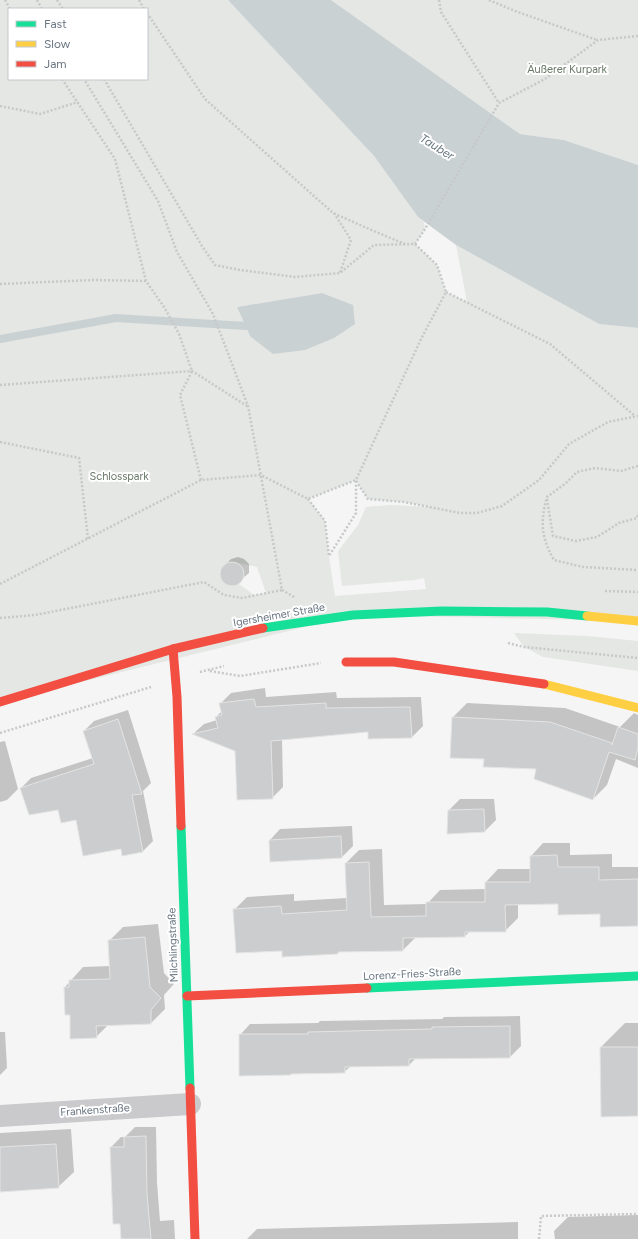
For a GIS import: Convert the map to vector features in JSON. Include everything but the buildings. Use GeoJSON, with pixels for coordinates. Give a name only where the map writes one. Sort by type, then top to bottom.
{"type":"FeatureCollection","features":[{"type":"Feature","properties":{"kind":"street","name":"Igersheimer Straße"},"geometry":{"type":"LineString","coordinates":[[0,702],[173,649],[262,628],[353,615],[442,611],[547,612],[638,621]]}},
{"type":"Feature","properties":{"kind":"street","name":"Milchlingstraße"},"geometry":{"type":"LineString","coordinates":[[173,649],[177,697],[195,1239]]}},
{"type":"Feature","properties":{"kind":"street"},"geometry":{"type":"LineString","coordinates":[[346,662],[394,662],[548,684],[638,708]]}},
{"type":"Feature","properties":{"kind":"street","name":"Lorenz-Fries-Straße"},"geometry":{"type":"LineString","coordinates":[[187,996],[638,976]]}},
{"type":"Feature","properties":{"kind":"street","name":"Frankenstraße"},"geometry":{"type":"LineString","coordinates":[[0,1116],[190,1104]]}},
{"type":"Feature","properties":{"kind":"path"},"geometry":{"type":"LineString","coordinates":[[439,0],[442,12],[499,103]]}},
{"type":"Feature","properties":{"kind":"path"},"geometry":{"type":"LineString","coordinates":[[489,0],[515,11],[598,40],[638,36]]}},
{"type":"Feature","properties":{"kind":"path"},"geometry":{"type":"LineString","coordinates":[[148,14],[205,99],[333,213],[351,240],[340,273]]}},
{"type":"Feature","properties":{"kind":"path"},"geometry":{"type":"LineString","coordinates":[[633,37],[638,40]]}},
{"type":"Feature","properties":{"kind":"path"},"geometry":{"type":"LineString","coordinates":[[105,80],[202,246],[215,265],[240,270],[295,277],[340,273],[374,245],[415,244],[499,103],[545,79],[598,40]]}},
{"type":"Feature","properties":{"kind":"path"},"geometry":{"type":"LineString","coordinates":[[63,80],[115,158],[146,281],[164,307],[179,334],[192,371],[180,395],[201,480]]}},
{"type":"Feature","properties":{"kind":"path"},"geometry":{"type":"LineString","coordinates":[[0,618],[35,615],[204,582],[224,595],[242,598],[282,590],[248,406],[213,314],[177,252],[158,202],[85,80]]}},
{"type":"Feature","properties":{"kind":"path"},"geometry":{"type":"LineString","coordinates":[[0,106],[40,114],[78,102]]}},
{"type":"Feature","properties":{"kind":"path"},"geometry":{"type":"LineString","coordinates":[[333,213],[408,245]]}},
{"type":"Feature","properties":{"kind":"path"},"geometry":{"type":"LineString","coordinates":[[415,244],[437,265],[446,292],[550,344],[636,416]]}},
{"type":"Feature","properties":{"kind":"path"},"geometry":{"type":"LineString","coordinates":[[0,284],[93,280],[146,281]]}},
{"type":"Feature","properties":{"kind":"path"},"geometry":{"type":"LineString","coordinates":[[0,584],[201,480],[261,475],[308,499],[325,521],[329,556],[356,513],[356,480],[416,350],[446,292]]}},
{"type":"Feature","properties":{"kind":"path"},"geometry":{"type":"LineString","coordinates":[[0,385],[192,371],[248,406]]}},
{"type":"Feature","properties":{"kind":"path"},"geometry":{"type":"LineString","coordinates":[[356,480],[368,499],[404,502],[460,513],[477,513],[502,506],[539,480],[569,444],[608,422],[636,416]]}},
{"type":"Feature","properties":{"kind":"path"},"geometry":{"type":"LineString","coordinates":[[0,442],[79,458],[88,539]]}},
{"type":"Feature","properties":{"kind":"path"},"geometry":{"type":"LineString","coordinates":[[638,466],[621,471],[595,468],[577,472],[566,484],[547,497],[542,514],[546,546],[554,560],[583,567],[638,570]]}},
{"type":"Feature","properties":{"kind":"path"},"geometry":{"type":"LineString","coordinates":[[308,499],[356,480]]}},
{"type":"Feature","properties":{"kind":"path"},"geometry":{"type":"LineString","coordinates":[[547,497],[553,536],[576,541],[597,537],[619,523],[637,518],[638,513]]}},
{"type":"Feature","properties":{"kind":"path"},"geometry":{"type":"LineString","coordinates":[[508,643],[524,647],[638,658]]}},
{"type":"Feature","properties":{"kind":"path"},"geometry":{"type":"LineString","coordinates":[[207,670],[240,676],[330,662],[346,662]]}},
{"type":"Feature","properties":{"kind":"path"},"geometry":{"type":"LineString","coordinates":[[0,733],[175,679]]}},
{"type":"Feature","properties":{"kind":"path"},"geometry":{"type":"LineString","coordinates":[[539,1239],[541,1216],[638,1214]]}},
{"type":"Feature","properties":{"kind":"green space","name":"Schlosspark"},"geometry":{"type":"Polygon","coordinates":[[[0,0],[228,0],[374,156],[418,217],[424,222],[425,229],[415,244],[437,265],[446,292],[467,302],[456,245],[599,324],[638,328],[638,621],[353,615],[0,702],[0,0]],[[322,293],[237,307],[250,336],[355,324],[352,305],[322,293]],[[356,480],[308,499],[325,521],[335,596],[426,589],[424,578],[342,586],[338,551],[358,525],[366,507],[390,505],[430,507],[404,502],[368,499],[356,480]],[[234,562],[222,567],[220,574],[223,581],[231,586],[239,584],[254,595],[266,593],[257,567],[234,562]]]}},
{"type":"Feature","properties":{"kind":"green space","name":"Äußerer Kurpark"},"geometry":{"type":"Polygon","coordinates":[[[331,0],[638,0],[638,165],[564,140],[520,134],[331,0]]]}},
{"type":"Feature","properties":{"kind":"green space"},"geometry":{"type":"Polygon","coordinates":[[[514,633],[587,636],[638,641],[638,671],[543,657],[524,647],[514,633]]]}},
{"type":"Feature","properties":{"kind":"water","name":"Tauber"},"geometry":{"type":"Polygon","coordinates":[[[228,0],[331,0],[520,134],[564,140],[638,165],[638,328],[599,324],[456,245],[418,217],[374,156],[228,0]]]}},
{"type":"Feature","properties":{"kind":"water"},"geometry":{"type":"Polygon","coordinates":[[[322,293],[353,305],[355,324],[334,338],[305,350],[273,354],[250,336],[237,307],[322,293]]]}},
{"type":"Feature","properties":{"kind":"waterway"},"geometry":{"type":"LineString","coordinates":[[0,339],[116,318],[246,326]]}},
{"type":"Feature","properties":{"kind":"traffic: fast"},"geometry":{"type":"LineString","coordinates":[[263,628],[353,615],[442,611],[547,612],[587,616]]}},
{"type":"Feature","properties":{"kind":"traffic: fast"},"geometry":{"type":"LineString","coordinates":[[181,826],[190,1088]]}},
{"type":"Feature","properties":{"kind":"traffic: fast"},"geometry":{"type":"LineString","coordinates":[[367,988],[638,976]]}},
{"type":"Feature","properties":{"kind":"traffic: slow"},"geometry":{"type":"LineString","coordinates":[[587,616],[638,621]]}},
{"type":"Feature","properties":{"kind":"traffic: slow"},"geometry":{"type":"LineString","coordinates":[[544,684],[638,708]]}},
{"type":"Feature","properties":{"kind":"traffic: jam"},"geometry":{"type":"LineString","coordinates":[[0,702],[173,649],[263,628]]}},
{"type":"Feature","properties":{"kind":"traffic: jam"},"geometry":{"type":"LineString","coordinates":[[173,649],[177,697],[181,826]]}},
{"type":"Feature","properties":{"kind":"traffic: jam"},"geometry":{"type":"LineString","coordinates":[[346,662],[394,662],[544,684]]}},
{"type":"Feature","properties":{"kind":"traffic: jam"},"geometry":{"type":"LineString","coordinates":[[187,996],[367,988]]}},
{"type":"Feature","properties":{"kind":"traffic: jam"},"geometry":{"type":"LineString","coordinates":[[190,1088],[195,1239]]}}]}
